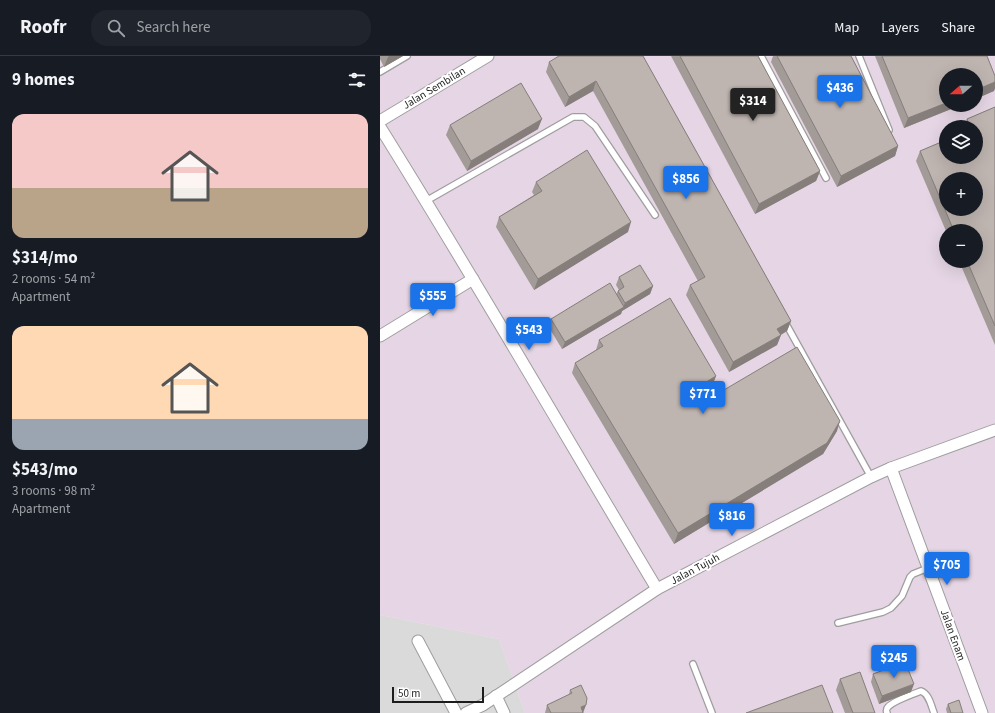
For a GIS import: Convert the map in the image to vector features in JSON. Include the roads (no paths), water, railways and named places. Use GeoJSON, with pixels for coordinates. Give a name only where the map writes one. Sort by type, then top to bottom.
{"type":"FeatureCollection","features":[{"type":"Feature","properties":{"kind":"street","name":"Jalan Sembilan"},"geometry":{"type":"LineString","coordinates":[[380,120],[487,56]]}},
{"type":"Feature","properties":{"kind":"street"},"geometry":{"type":"LineString","coordinates":[[380,127],[474,279],[657,589]]}},
{"type":"Feature","properties":{"kind":"street"},"geometry":{"type":"LineString","coordinates":[[380,336],[474,279]]}},
{"type":"Feature","properties":{"kind":"street","name":"Jalan Tujuh"},"geometry":{"type":"LineString","coordinates":[[466,713],[483,705],[657,589],[871,477],[891,468],[995,430]]}},
{"type":"Feature","properties":{"kind":"street","name":"Jalan Enam"},"geometry":{"type":"LineString","coordinates":[[891,468],[982,713]]}},
{"type":"Feature","properties":{"kind":"street"},"geometry":{"type":"LineString","coordinates":[[418,641],[456,713]]}},
{"type":"Feature","properties":{"kind":"street"},"geometry":{"type":"LineString","coordinates":[[496,696],[504,713]]}},
{"type":"Feature","properties":{"kind":"lane"},"geometry":{"type":"LineString","coordinates":[[380,72],[407,56]]}},
{"type":"Feature","properties":{"kind":"lane"},"geometry":{"type":"LineString","coordinates":[[761,56],[826,178]]}},
{"type":"Feature","properties":{"kind":"lane"},"geometry":{"type":"LineString","coordinates":[[858,56],[889,130]]}},
{"type":"Feature","properties":{"kind":"lane"},"geometry":{"type":"LineString","coordinates":[[426,201],[572,117],[584,117],[596,126],[655,215]]}},
{"type":"Feature","properties":{"kind":"lane"},"geometry":{"type":"LineString","coordinates":[[783,318],[871,477]]}},
{"type":"Feature","properties":{"kind":"lane"},"geometry":{"type":"LineString","coordinates":[[838,623],[883,612],[891,608],[902,596],[910,576],[928,568]]}},
{"type":"Feature","properties":{"kind":"lane"},"geometry":{"type":"LineString","coordinates":[[694,664],[712,713]]}},
{"type":"Feature","properties":{"kind":"lane"},"geometry":{"type":"LineString","coordinates":[[887,713],[886,710],[888,706],[921,691],[927,696],[934,713]]}}]}
